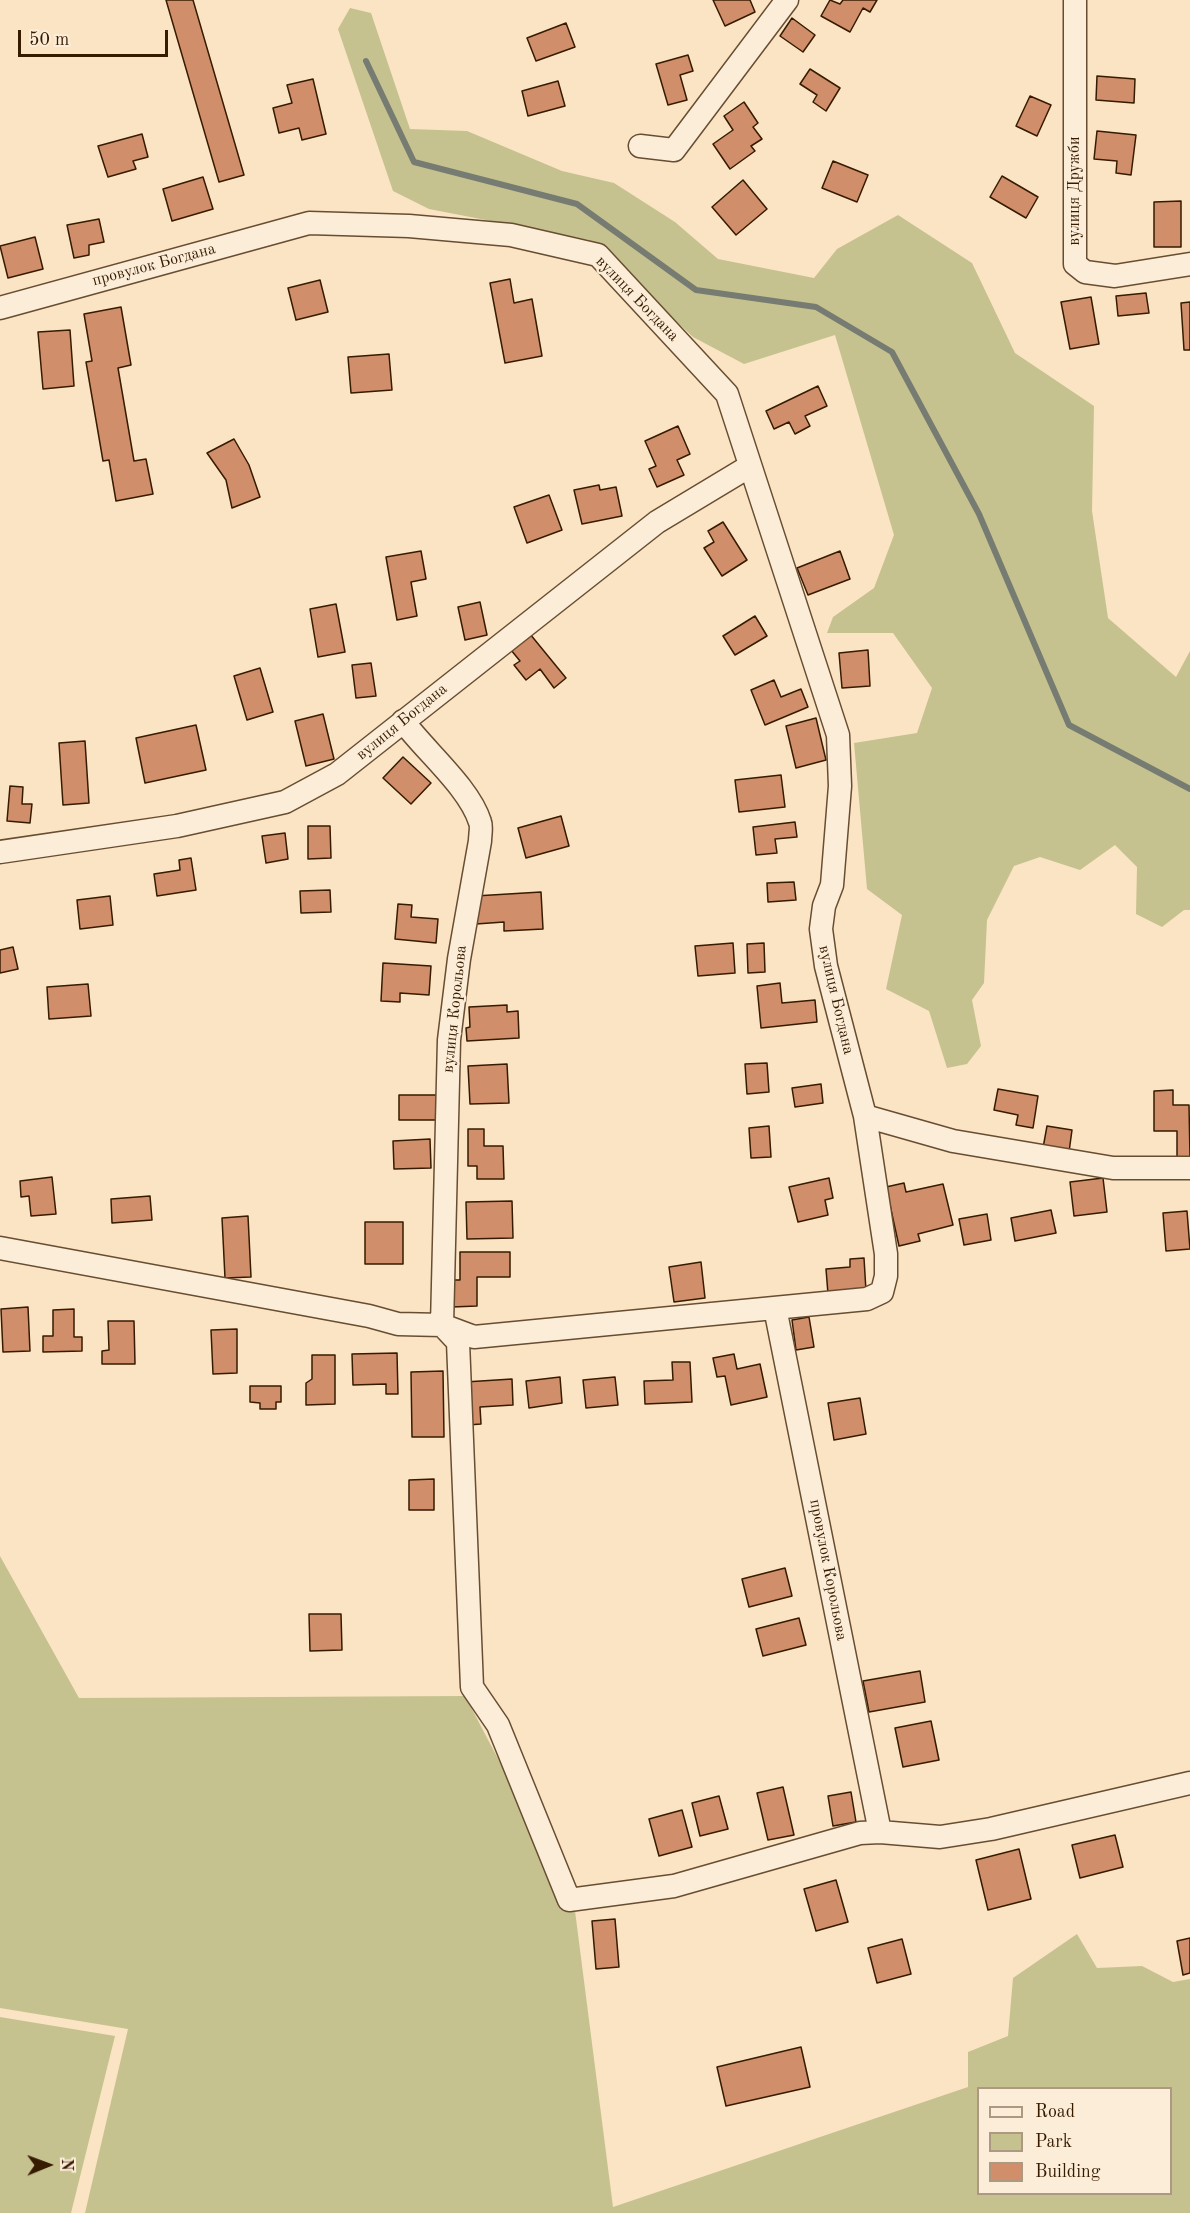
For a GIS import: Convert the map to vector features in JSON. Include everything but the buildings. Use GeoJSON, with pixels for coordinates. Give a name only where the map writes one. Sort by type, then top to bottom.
{"type":"FeatureCollection","features":[{"type":"Feature","properties":{"kind":"street"},"geometry":{"type":"LineString","coordinates":[[640,146],[674,150],[787,0]]}},
{"type":"Feature","properties":{"kind":"street","name":"вулиця Дружби"},"geometry":{"type":"LineString","coordinates":[[1075,0],[1075,264],[1085,272],[1115,276],[1190,264]]}},
{"type":"Feature","properties":{"kind":"street","name":"провулок Богдана"},"geometry":{"type":"LineString","coordinates":[[0,308],[309,223]]}},
{"type":"Feature","properties":{"kind":"street","name":"вулиця Богдана"},"geometry":{"type":"LineString","coordinates":[[309,223],[409,226],[511,235],[598,255],[727,394],[838,735],[840,786],[832,885],[824,906],[821,929],[826,966],[865,1116],[886,1254],[886,1276],[882,1292],[867,1299],[775,1308]]}},
{"type":"Feature","properties":{"kind":"street","name":"вулиця Богдана"},"geometry":{"type":"LineString","coordinates":[[0,852],[177,826],[285,801],[337,774],[657,522],[750,466]]}},
{"type":"Feature","properties":{"kind":"street","name":"вулиця Корольова"},"geometry":{"type":"LineString","coordinates":[[402,721],[463,791],[481,823],[480,841],[459,959],[449,1040],[442,1325]]}},
{"type":"Feature","properties":{"kind":"street"},"geometry":{"type":"LineString","coordinates":[[865,1116],[953,1141],[1101,1166],[1190,1168]]}},
{"type":"Feature","properties":{"kind":"street"},"geometry":{"type":"LineString","coordinates":[[0,1248],[369,1316],[398,1324],[442,1325],[474,1337],[775,1308]]}},
{"type":"Feature","properties":{"kind":"street","name":"провулок Корольова"},"geometry":{"type":"LineString","coordinates":[[775,1308],[880,1832]]}},
{"type":"Feature","properties":{"kind":"street"},"geometry":{"type":"LineString","coordinates":[[442,1325],[458,1342],[472,1687],[498,1725],[568,1900],[674,1886],[860,1833],[880,1832],[940,1837],[991,1829],[1190,1783]]}},
{"type":"Feature","properties":{"kind":"green space"},"geometry":{"type":"Polygon","coordinates":[[[350,8],[371,13],[410,129],[467,131],[562,171],[614,183],[675,222],[718,259],[814,278],[837,249],[898,215],[972,263],[1015,353],[1094,406],[1092,511],[1108,618],[1176,677],[1190,651],[1190,910],[1184,910],[1162,927],[1136,914],[1137,867],[1115,845],[1080,870],[1040,857],[1014,866],[987,920],[984,983],[972,1000],[981,1046],[967,1064],[947,1068],[929,1011],[886,989],[902,915],[867,889],[854,743],[917,733],[932,688],[893,633],[827,633],[833,617],[874,588],[894,535],[835,335],[744,364],[693,337],[589,240],[429,209],[393,191],[338,29],[350,8]]]}},
{"type":"Feature","properties":{"kind":"green space"},"geometry":{"type":"Polygon","coordinates":[[[0,1556],[79,1698],[465,1696],[574,1903],[613,2207],[968,2087],[968,2052],[1008,2036],[1013,1978],[1077,1934],[1097,1968],[1142,1966],[1173,1982],[1190,1979],[1190,2213],[85,2213],[128,2029],[0,2008],[0,1556]]]}},
{"type":"Feature","properties":{"kind":"green space"},"geometry":{"type":"Polygon","coordinates":[[[0,2017],[115,2036],[71,2213],[0,2213],[0,2017]]]}},
{"type":"Feature","properties":{"kind":"waterway"},"geometry":{"type":"LineString","coordinates":[[366,61],[414,162],[577,204],[696,290],[816,307],[892,352],[979,514],[1069,725],[1190,789]]}}]}
